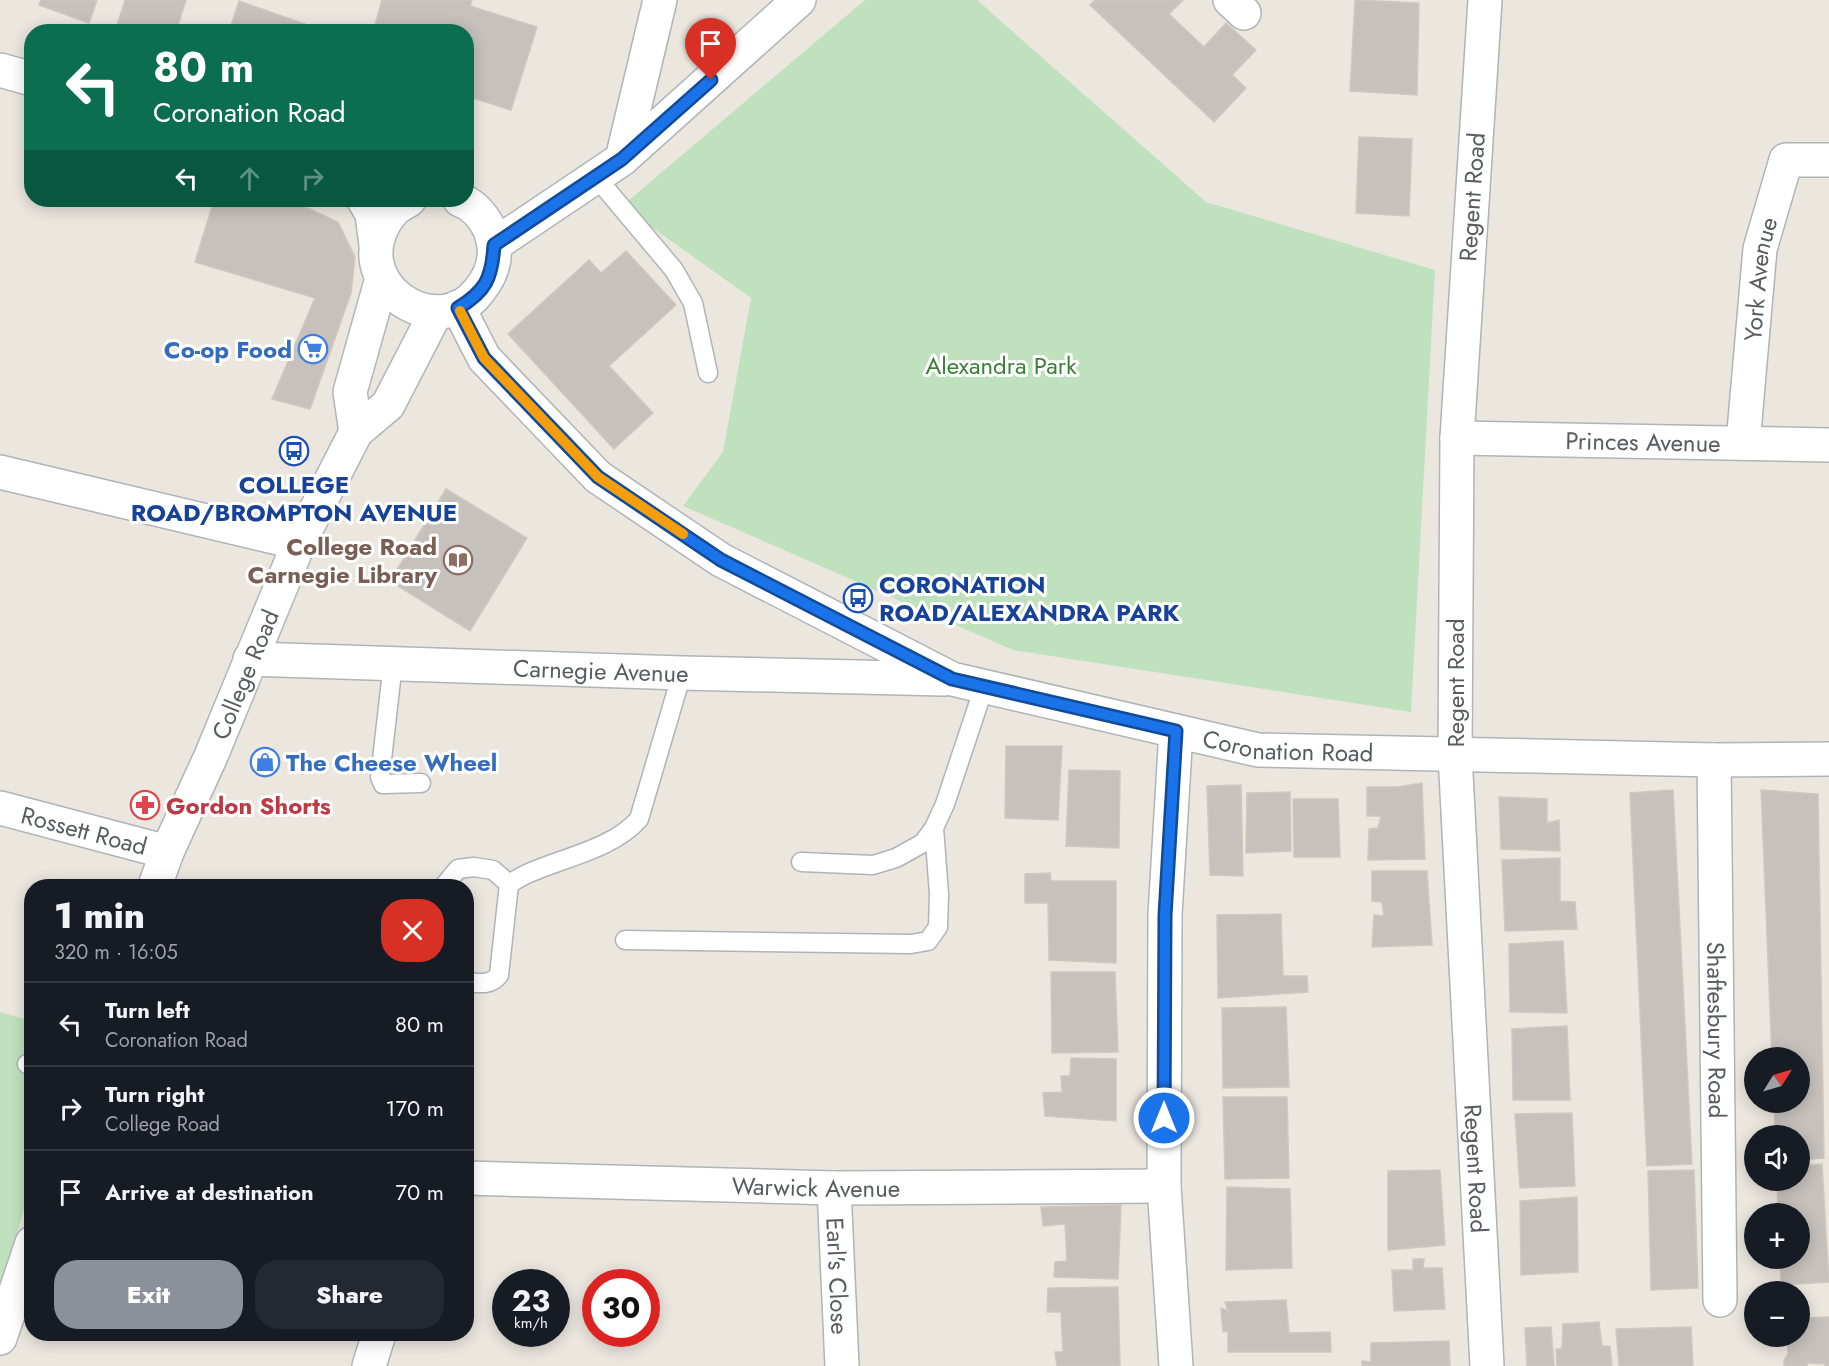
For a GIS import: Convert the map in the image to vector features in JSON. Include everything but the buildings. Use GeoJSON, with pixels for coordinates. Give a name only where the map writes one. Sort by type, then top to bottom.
{"type":"FeatureCollection","features":[{"type":"Feature","properties":{"kind":"street"},"geometry":{"type":"LineString","coordinates":[[609,168],[660,0]]}},
{"type":"Feature","properties":{"kind":"street"},"geometry":{"type":"LineString","coordinates":[[470,207],[479,213],[489,228],[494,245],[609,168],[799,0]]}},
{"type":"Feature","properties":{"kind":"street","name":"Regent Road"},"geometry":{"type":"LineString","coordinates":[[1485,0],[1457,438],[1455,754],[1487,1366]]}},
{"type":"Feature","properties":{"kind":"street"},"geometry":{"type":"LineString","coordinates":[[0,70],[24,77]]}},
{"type":"Feature","properties":{"kind":"street","name":"York Avenue"},"geometry":{"type":"LineString","coordinates":[[1743,443],[1760,249],[1786,160],[1829,160]]}},
{"type":"Feature","properties":{"kind":"street"},"geometry":{"type":"LineString","coordinates":[[368,207],[372,214],[377,262],[382,278],[391,292],[404,303],[419,310],[447,310]]}},
{"type":"Feature","properties":{"kind":"street"},"geometry":{"type":"LineString","coordinates":[[376,245],[382,226],[398,207]]}},
{"type":"Feature","properties":{"kind":"street","name":"College Road"},"geometry":{"type":"LineString","coordinates":[[157,879],[299,543],[356,432],[388,405],[447,310],[474,298],[486,283],[493,264],[494,245]]}},
{"type":"Feature","properties":{"kind":"street"},"geometry":{"type":"LineString","coordinates":[[356,432],[350,392],[382,278]]}},
{"type":"Feature","properties":{"kind":"street","name":"Coronation Road"},"geometry":{"type":"LineString","coordinates":[[447,310],[484,358],[598,477],[721,560],[952,679],[1258,750],[1714,760],[1829,759]]}},
{"type":"Feature","properties":{"kind":"street","name":"Princes Avenue"},"geometry":{"type":"LineString","coordinates":[[1457,438],[1829,445]]}},
{"type":"Feature","properties":{"kind":"street"},"geometry":{"type":"LineString","coordinates":[[0,472],[299,543]]}},
{"type":"Feature","properties":{"kind":"street","name":"Carnegie Avenue"},"geometry":{"type":"LineString","coordinates":[[250,659],[952,679]]}},
{"type":"Feature","properties":{"kind":"street"},"geometry":{"type":"LineString","coordinates":[[1176,731],[1165,915],[1164,1186],[1176,1366]]}},
{"type":"Feature","properties":{"kind":"street","name":"Shaftesbury Road"},"geometry":{"type":"LineString","coordinates":[[1714,760],[1720,1300]]}},
{"type":"Feature","properties":{"kind":"street","name":"Rossett Road"},"geometry":{"type":"LineString","coordinates":[[0,808],[167,852]]}},
{"type":"Feature","properties":{"kind":"street","name":"Warwick Avenue"},"geometry":{"type":"LineString","coordinates":[[474,1178],[834,1188],[1164,1186]]}},
{"type":"Feature","properties":{"kind":"street","name":"Earl's Close"},"geometry":{"type":"LineString","coordinates":[[834,1188],[842,1366]]}},
{"type":"Feature","properties":{"kind":"street"},"geometry":{"type":"LineString","coordinates":[[0,1338],[24,1267]]}},
{"type":"Feature","properties":{"kind":"street"},"geometry":{"type":"LineString","coordinates":[[369,1366],[377,1341]]}},
{"type":"Feature","properties":{"kind":"lane"},"geometry":{"type":"LineString","coordinates":[[609,168],[693,303],[708,373]]}},
{"type":"Feature","properties":{"kind":"lane"},"geometry":{"type":"LineString","coordinates":[[393,663],[380,777],[383,783],[421,783]]}},
{"type":"Feature","properties":{"kind":"lane"},"geometry":{"type":"LineString","coordinates":[[509,884],[532,871],[617,837],[631,828],[639,819],[682,673]]}},
{"type":"Feature","properties":{"kind":"lane"},"geometry":{"type":"LineString","coordinates":[[801,862],[873,864],[896,858],[923,843],[934,828],[945,804],[984,687]]}},
{"type":"Feature","properties":{"kind":"lane"},"geometry":{"type":"LineString","coordinates":[[625,940],[902,944],[928,941],[938,927],[939,894],[934,828]]}},
{"type":"Feature","properties":{"kind":"lane"},"geometry":{"type":"LineString","coordinates":[[449,879],[458,868],[474,867],[493,870],[509,884]]}},
{"type":"Feature","properties":{"kind":"lane"},"geometry":{"type":"LineString","coordinates":[[474,983],[493,982],[499,975],[509,884]]}},
{"type":"Feature","properties":{"kind":"green space","name":"Alexandra Park"},"geometry":{"type":"Polygon","coordinates":[[[865,0],[977,0],[1206,202],[1435,270],[1411,712],[1013,650],[683,506],[723,452],[751,298],[622,206],[865,0]]]}},
{"type":"Feature","properties":{"kind":"green space"},"geometry":{"type":"Polygon","coordinates":[[[0,1012],[24,1019],[24,1209],[0,1290],[0,1012]]]}},
{"type":"Feature","properties":{"kind":"slow traffic"},"geometry":{"type":"LineString","coordinates":[[460,311],[484,358],[598,477],[683,534]]}},
{"type":"Feature","properties":{"kind":"place","name":"Co-op Food"},"geometry":{"type":"Point","coordinates":[313,349]}},
{"type":"Feature","properties":{"kind":"place","name":"COLLEGE ROAD/BROMPTON AVENUE"},"geometry":{"type":"Point","coordinates":[294,451]}},
{"type":"Feature","properties":{"kind":"place","name":"College Road Carnegie Library"},"geometry":{"type":"Point","coordinates":[458,560]}},
{"type":"Feature","properties":{"kind":"place","name":"CORONATION ROAD/ALEXANDRA PARK"},"geometry":{"type":"Point","coordinates":[858,598]}},
{"type":"Feature","properties":{"kind":"place","name":"The Cheese Wheel"},"geometry":{"type":"Point","coordinates":[265,762]}},
{"type":"Feature","properties":{"kind":"place","name":"Gordon Shorts"},"geometry":{"type":"Point","coordinates":[145,805]}},
{"type":"Feature","properties":{"kind":"route"},"geometry":{"type":"LineString","coordinates":[[711,80],[622,159],[494,245],[493,264],[486,283],[474,298],[458,308],[484,358],[598,477],[721,560],[952,679],[1176,731],[1165,915],[1164,1118]]}}]}
